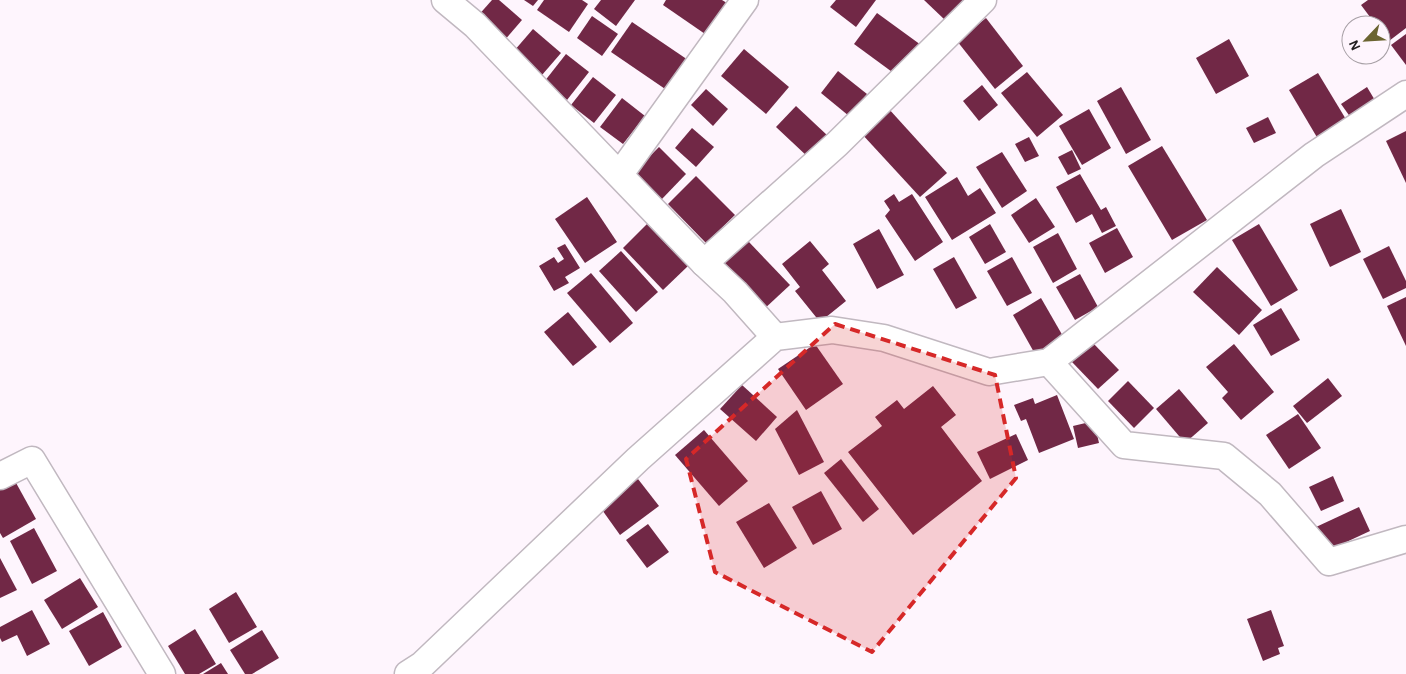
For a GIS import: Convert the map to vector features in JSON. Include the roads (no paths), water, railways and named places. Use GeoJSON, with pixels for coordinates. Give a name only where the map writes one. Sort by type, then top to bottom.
{"type":"FeatureCollection","features":[{"type":"Feature","properties":{"kind":"street"},"geometry":{"type":"LineString","coordinates":[[445,0],[474,25],[776,337]]}},
{"type":"Feature","properties":{"kind":"street"},"geometry":{"type":"LineString","coordinates":[[620,174],[745,0]]}},
{"type":"Feature","properties":{"kind":"street"},"geometry":{"type":"LineString","coordinates":[[704,263],[837,144],[983,0]]}},
{"type":"Feature","properties":{"kind":"street"},"geometry":{"type":"LineString","coordinates":[[408,674],[422,665],[638,459],[776,337],[832,330],[884,338],[989,372],[1049,362],[1314,155],[1406,94]]}},
{"type":"Feature","properties":{"kind":"street"},"geometry":{"type":"LineString","coordinates":[[1049,362],[1124,446],[1224,456],[1270,494],[1329,562],[1406,539]]}},
{"type":"Feature","properties":{"kind":"street"},"geometry":{"type":"LineString","coordinates":[[0,476],[32,460],[162,674]]}}]}
